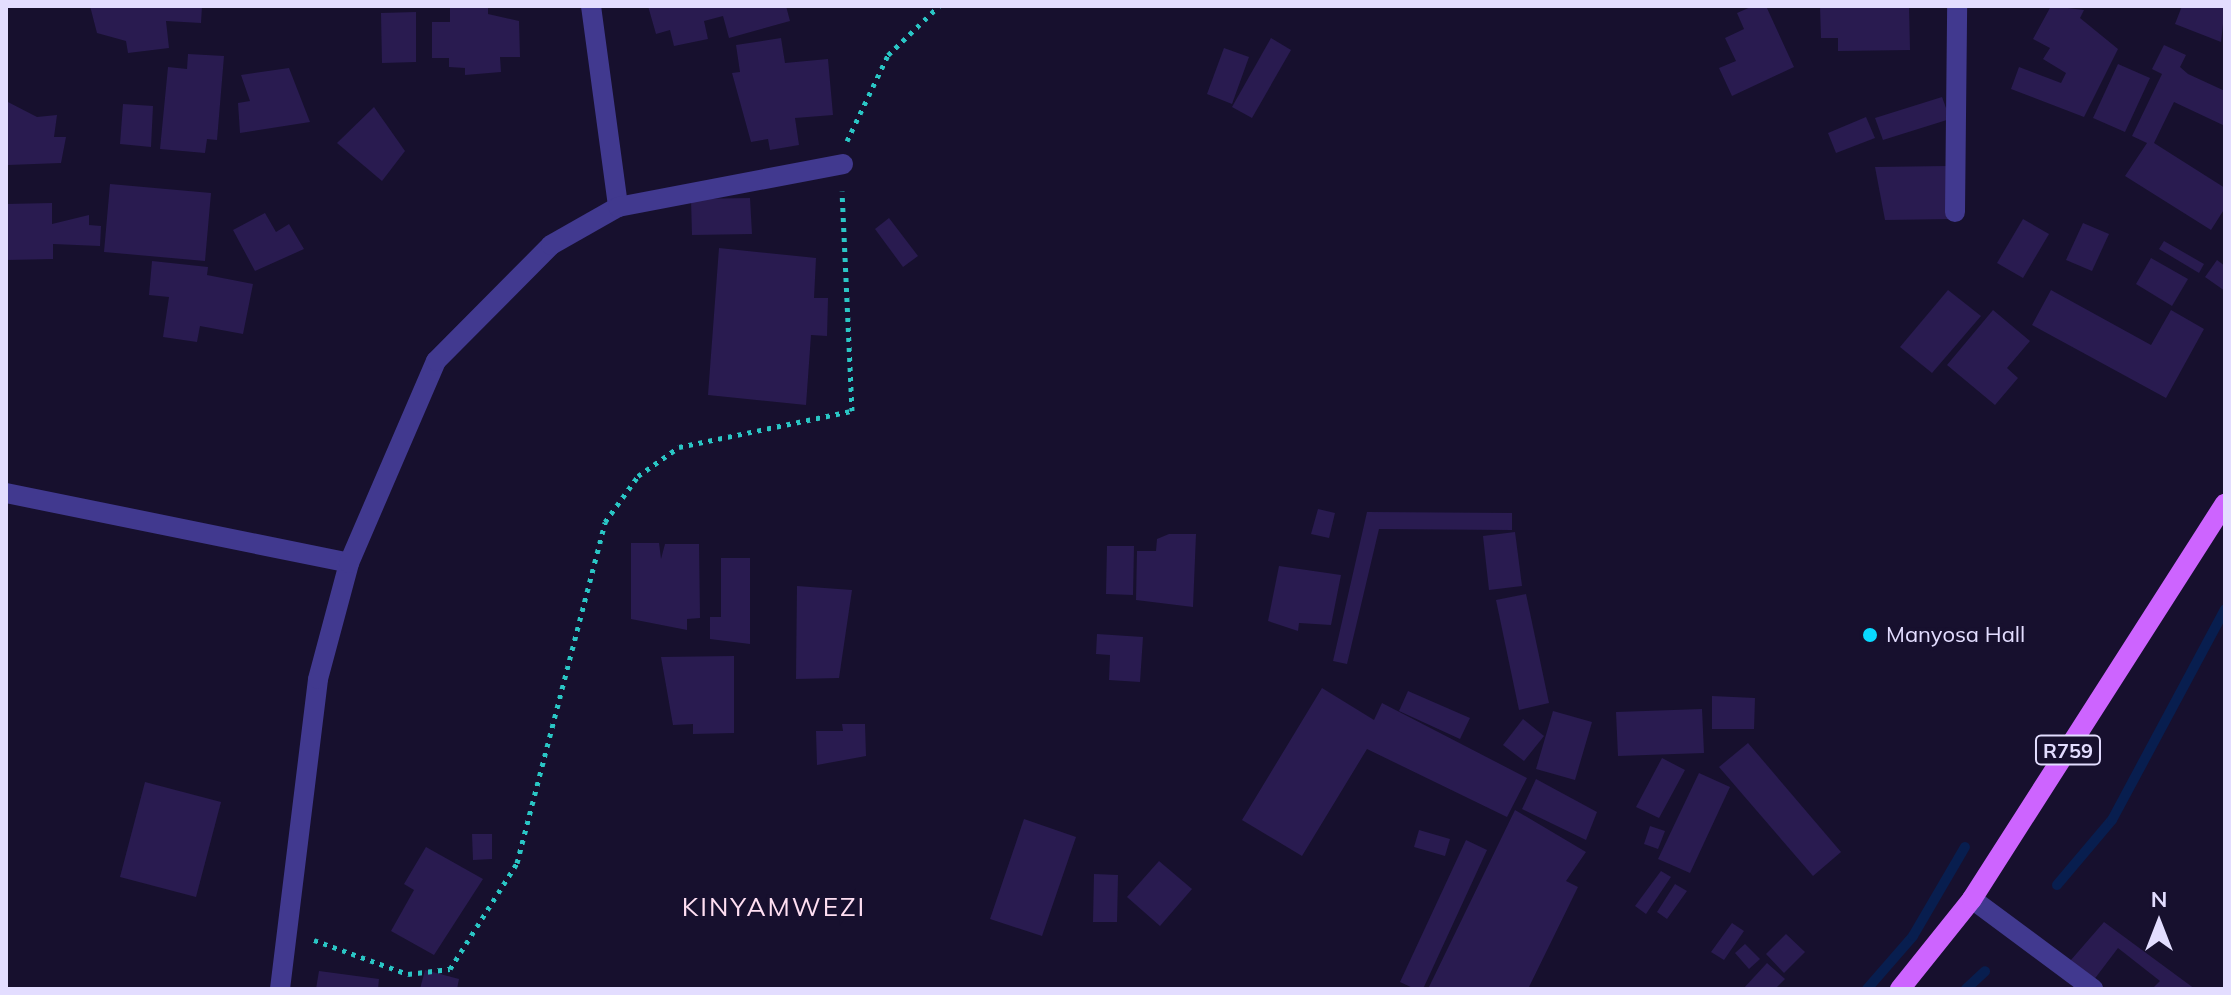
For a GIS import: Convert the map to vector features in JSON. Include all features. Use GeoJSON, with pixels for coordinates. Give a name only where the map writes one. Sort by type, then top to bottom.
{"type":"FeatureCollection","features":[{"type":"Feature","properties":{"kind":"main road","name":"R759"},"geometry":{"type":"LineString","coordinates":[[1900,989],[1972,899],[2225,504]]}},
{"type":"Feature","properties":{"kind":"street"},"geometry":{"type":"LineString","coordinates":[[591,6],[618,207]]}},
{"type":"Feature","properties":{"kind":"street"},"geometry":{"type":"LineString","coordinates":[[1955,212],[1957,6]]}},
{"type":"Feature","properties":{"kind":"street"},"geometry":{"type":"LineString","coordinates":[[280,989],[283,928],[318,679],[349,563],[436,361],[551,245],[618,207],[843,164]]}},
{"type":"Feature","properties":{"kind":"street"},"geometry":{"type":"LineString","coordinates":[[6,493],[349,563]]}},
{"type":"Feature","properties":{"kind":"street"},"geometry":{"type":"LineString","coordinates":[[1972,899],[2093,989]]}},
{"type":"Feature","properties":{"kind":"path"},"geometry":{"type":"LineString","coordinates":[[283,928],[408,974],[450,969],[464,952],[517,863],[605,522],[638,476],[679,447],[852,411],[843,164],[852,119],[888,55],[939,6]]}},
{"type":"Feature","properties":{"kind":"building"},"geometry":{"type":"Polygon","coordinates":[[[90,6],[202,6],[201,23],[166,21],[169,48],[128,53],[126,41],[97,33],[90,6]]]}},
{"type":"Feature","properties":{"kind":"building"},"geometry":{"type":"Polygon","coordinates":[[[648,6],[786,6],[790,21],[729,38],[723,16],[704,21],[708,39],[674,46],[670,30],[656,34],[648,6]]]}},
{"type":"Feature","properties":{"kind":"building"},"geometry":{"type":"Polygon","coordinates":[[[1753,6],[1766,6],[1794,67],[1732,96],[1719,68],[1736,61],[1725,38],[1744,29],[1737,13],[1753,6]]]}},
{"type":"Feature","properties":{"kind":"building"},"geometry":{"type":"Polygon","coordinates":[[[1820,6],[1909,6],[1910,50],[1838,51],[1838,38],[1821,38],[1820,6]]]}},
{"type":"Feature","properties":{"kind":"building"},"geometry":{"type":"Polygon","coordinates":[[[2051,6],[2084,10],[2080,18],[2118,49],[2084,117],[2011,89],[2019,67],[2061,83],[2066,73],[2043,59],[2050,48],[2033,39],[2051,6]]]}},
{"type":"Feature","properties":{"kind":"building"},"geometry":{"type":"Polygon","coordinates":[[[2182,6],[2225,6],[2221,42],[2175,24],[2182,6]]]}},
{"type":"Feature","properties":{"kind":"building"},"geometry":{"type":"Polygon","coordinates":[[[488,7],[488,14],[519,21],[520,57],[500,57],[501,72],[465,75],[465,68],[449,67],[449,58],[432,58],[432,22],[450,22],[450,8],[488,7]]]}},
{"type":"Feature","properties":{"kind":"building"},"geometry":{"type":"Polygon","coordinates":[[[416,12],[416,62],[382,63],[381,13],[416,12]]]}},
{"type":"Feature","properties":{"kind":"building"},"geometry":{"type":"Polygon","coordinates":[[[781,38],[785,63],[828,59],[833,115],[795,118],[799,145],[770,150],[768,139],[751,142],[732,73],[740,72],[736,45],[781,38]]]}},
{"type":"Feature","properties":{"kind":"building"},"geometry":{"type":"Polygon","coordinates":[[[1271,38],[1291,50],[1252,118],[1232,107],[1271,38]]]}},
{"type":"Feature","properties":{"kind":"building"},"geometry":{"type":"Polygon","coordinates":[[[2164,45],[2186,55],[2180,67],[2188,74],[2225,91],[2225,126],[2174,102],[2154,143],[2225,188],[2225,208],[2211,230],[2125,176],[2147,143],[2132,136],[2162,74],[2152,69],[2164,45]]]}},
{"type":"Feature","properties":{"kind":"building"},"geometry":{"type":"Polygon","coordinates":[[[1224,48],[1249,57],[1232,104],[1207,94],[1224,48]]]}},
{"type":"Feature","properties":{"kind":"building"},"geometry":{"type":"Polygon","coordinates":[[[188,54],[224,56],[217,140],[207,139],[205,153],[160,149],[168,67],[187,69],[188,54]]]}},
{"type":"Feature","properties":{"kind":"building"},"geometry":{"type":"Polygon","coordinates":[[[2118,64],[2150,78],[2125,132],[2093,118],[2118,64]]]}},
{"type":"Feature","properties":{"kind":"building"},"geometry":{"type":"Polygon","coordinates":[[[289,68],[310,122],[240,133],[238,103],[250,101],[241,75],[289,68]]]}},
{"type":"Feature","properties":{"kind":"building"},"geometry":{"type":"Polygon","coordinates":[[[1942,97],[1950,119],[1883,140],[1875,118],[1942,97]]]}},
{"type":"Feature","properties":{"kind":"building"},"geometry":{"type":"Polygon","coordinates":[[[6,101],[37,117],[57,115],[54,137],[66,137],[61,163],[8,165],[6,101]]]}},
{"type":"Feature","properties":{"kind":"building"},"geometry":{"type":"Polygon","coordinates":[[[123,104],[153,106],[151,147],[120,144],[123,104]]]}},
{"type":"Feature","properties":{"kind":"building"},"geometry":{"type":"Polygon","coordinates":[[[374,107],[405,151],[382,181],[337,143],[374,107]]]}},
{"type":"Feature","properties":{"kind":"building"},"geometry":{"type":"Polygon","coordinates":[[[1866,117],[1875,138],[1836,153],[1828,133],[1866,117]]]}},
{"type":"Feature","properties":{"kind":"building"},"geometry":{"type":"Polygon","coordinates":[[[1947,166],[1950,219],[1885,220],[1875,167],[1947,166]]]}},
{"type":"Feature","properties":{"kind":"building"},"geometry":{"type":"Polygon","coordinates":[[[110,184],[211,193],[205,261],[104,252],[110,184]]]}},
{"type":"Feature","properties":{"kind":"building"},"geometry":{"type":"Polygon","coordinates":[[[750,198],[752,234],[692,235],[691,199],[750,198]]]}},
{"type":"Feature","properties":{"kind":"building"},"geometry":{"type":"Polygon","coordinates":[[[52,203],[52,224],[89,215],[89,225],[101,226],[100,246],[53,244],[53,259],[6,260],[6,204],[52,203]]]}},
{"type":"Feature","properties":{"kind":"building"},"geometry":{"type":"Polygon","coordinates":[[[265,213],[276,232],[289,224],[304,249],[255,271],[233,230],[265,213]]]}},
{"type":"Feature","properties":{"kind":"building"},"geometry":{"type":"Polygon","coordinates":[[[889,218],[918,256],[903,267],[875,229],[889,218]]]}},
{"type":"Feature","properties":{"kind":"building"},"geometry":{"type":"Polygon","coordinates":[[[2023,219],[2049,234],[2023,278],[1997,263],[2023,219]]]}},
{"type":"Feature","properties":{"kind":"building"},"geometry":{"type":"Polygon","coordinates":[[[2083,223],[2109,234],[2092,271],[2066,260],[2083,223]]]}},
{"type":"Feature","properties":{"kind":"building"},"geometry":{"type":"Polygon","coordinates":[[[2164,241],[2204,264],[2199,273],[2159,249],[2164,241]]]}},
{"type":"Feature","properties":{"kind":"building"},"geometry":{"type":"Polygon","coordinates":[[[719,248],[816,258],[814,298],[828,298],[827,336],[811,335],[806,405],[708,395],[719,248]]]}},
{"type":"Feature","properties":{"kind":"building"},"geometry":{"type":"Polygon","coordinates":[[[2151,258],[2188,279],[2172,306],[2136,284],[2151,258]]]}},
{"type":"Feature","properties":{"kind":"building"},"geometry":{"type":"Polygon","coordinates":[[[2217,260],[2225,266],[2225,291],[2205,277],[2217,260]]]}},
{"type":"Feature","properties":{"kind":"building"},"geometry":{"type":"Polygon","coordinates":[[[152,261],[208,267],[207,275],[253,284],[243,334],[200,326],[197,342],[163,337],[169,297],[149,295],[152,261]]]}},
{"type":"Feature","properties":{"kind":"building"},"geometry":{"type":"Polygon","coordinates":[[[1948,290],[1981,316],[1932,373],[1900,347],[1948,290]]]}},
{"type":"Feature","properties":{"kind":"building"},"geometry":{"type":"Polygon","coordinates":[[[2051,290],[2151,345],[2171,310],[2204,329],[2166,398],[2032,325],[2051,290]]]}},
{"type":"Feature","properties":{"kind":"building"},"geometry":{"type":"Polygon","coordinates":[[[1993,310],[2030,341],[2007,368],[2018,378],[1995,405],[1947,365],[1993,310]]]}},
{"type":"Feature","properties":{"kind":"building"},"geometry":{"type":"Polygon","coordinates":[[[1318,509],[1335,513],[1329,538],[1311,534],[1318,509]]]}},
{"type":"Feature","properties":{"kind":"building"},"geometry":{"type":"Polygon","coordinates":[[[1367,512],[1512,513],[1512,530],[1379,529],[1347,664],[1333,661],[1367,512]]]}},
{"type":"Feature","properties":{"kind":"building"},"geometry":{"type":"Polygon","coordinates":[[[1515,532],[1522,586],[1489,590],[1483,536],[1515,532]]]}},
{"type":"Feature","properties":{"kind":"building"},"geometry":{"type":"Polygon","coordinates":[[[1169,534],[1196,534],[1193,607],[1136,600],[1137,551],[1156,551],[1157,539],[1169,534]]]}},
{"type":"Feature","properties":{"kind":"building"},"geometry":{"type":"Polygon","coordinates":[[[631,543],[659,543],[661,559],[665,544],[699,544],[700,618],[687,619],[687,630],[631,619],[631,543]]]}},
{"type":"Feature","properties":{"kind":"building"},"geometry":{"type":"Polygon","coordinates":[[[1107,546],[1134,546],[1133,595],[1106,594],[1107,546]]]}},
{"type":"Feature","properties":{"kind":"building"},"geometry":{"type":"Polygon","coordinates":[[[721,558],[750,558],[750,644],[710,639],[710,617],[721,617],[721,558]]]}},
{"type":"Feature","properties":{"kind":"building"},"geometry":{"type":"Polygon","coordinates":[[[1279,566],[1341,575],[1331,625],[1299,623],[1298,631],[1268,621],[1279,566]]]}},
{"type":"Feature","properties":{"kind":"building"},"geometry":{"type":"Polygon","coordinates":[[[797,586],[852,590],[839,678],[796,679],[797,586]]]}},
{"type":"Feature","properties":{"kind":"building"},"geometry":{"type":"Polygon","coordinates":[[[1526,594],[1549,703],[1519,710],[1496,600],[1526,594]]]}},
{"type":"Feature","properties":{"kind":"building"},"geometry":{"type":"Polygon","coordinates":[[[1097,634],[1143,637],[1140,682],[1109,680],[1110,655],[1096,654],[1097,634]]]}},
{"type":"Feature","properties":{"kind":"building"},"geometry":{"type":"Polygon","coordinates":[[[734,656],[734,733],[693,734],[693,724],[673,725],[661,657],[734,656]]]}},
{"type":"Feature","properties":{"kind":"building"},"geometry":{"type":"Polygon","coordinates":[[[1322,688],[1374,720],[1382,703],[1527,778],[1507,817],[1367,749],[1302,856],[1242,820],[1322,688]]]}},
{"type":"Feature","properties":{"kind":"building"},"geometry":{"type":"Polygon","coordinates":[[[1408,691],[1470,718],[1460,739],[1399,711],[1408,691]]]}},
{"type":"Feature","properties":{"kind":"building"},"geometry":{"type":"Polygon","coordinates":[[[1712,696],[1755,698],[1754,729],[1712,729],[1712,696]]]}},
{"type":"Feature","properties":{"kind":"building"},"geometry":{"type":"Polygon","coordinates":[[[1702,709],[1704,753],[1618,756],[1616,712],[1702,709]]]}},
{"type":"Feature","properties":{"kind":"building"},"geometry":{"type":"Polygon","coordinates":[[[1553,711],[1592,722],[1575,780],[1536,769],[1553,711]]]}},
{"type":"Feature","properties":{"kind":"building"},"geometry":{"type":"Polygon","coordinates":[[[1523,719],[1544,736],[1524,761],[1503,745],[1523,719]]]}},
{"type":"Feature","properties":{"kind":"building"},"geometry":{"type":"Polygon","coordinates":[[[842,724],[865,724],[866,756],[817,765],[816,731],[843,731],[842,724]]]}},
{"type":"Feature","properties":{"kind":"building"},"geometry":{"type":"Polygon","coordinates":[[[1748,743],[1841,852],[1813,876],[1719,767],[1748,743]]]}},
{"type":"Feature","properties":{"kind":"building"},"geometry":{"type":"Polygon","coordinates":[[[1662,758],[1685,770],[1659,818],[1636,807],[1662,758]]]}},
{"type":"Feature","properties":{"kind":"building"},"geometry":{"type":"Polygon","coordinates":[[[1699,773],[1730,787],[1690,873],[1658,859],[1699,773]]]}},
{"type":"Feature","properties":{"kind":"building"},"geometry":{"type":"Polygon","coordinates":[[[1536,779],[1597,812],[1586,840],[1522,809],[1536,779]]]}},
{"type":"Feature","properties":{"kind":"building"},"geometry":{"type":"Polygon","coordinates":[[[145,782],[221,802],[196,897],[120,877],[145,782]]]}},
{"type":"Feature","properties":{"kind":"building"},"geometry":{"type":"Polygon","coordinates":[[[1515,810],[1586,852],[1566,881],[1578,887],[1528,989],[1428,989],[1515,810]]]}},
{"type":"Feature","properties":{"kind":"building"},"geometry":{"type":"Polygon","coordinates":[[[1024,819],[1076,837],[1042,936],[990,919],[1024,819]]]}},
{"type":"Feature","properties":{"kind":"building"},"geometry":{"type":"Polygon","coordinates":[[[1650,826],[1665,831],[1658,849],[1644,844],[1650,826]]]}},
{"type":"Feature","properties":{"kind":"building"},"geometry":{"type":"Polygon","coordinates":[[[1419,830],[1450,839],[1445,856],[1414,847],[1419,830]]]}},
{"type":"Feature","properties":{"kind":"building"},"geometry":{"type":"Polygon","coordinates":[[[472,834],[492,834],[492,859],[473,860],[472,834]]]}},
{"type":"Feature","properties":{"kind":"building"},"geometry":{"type":"Polygon","coordinates":[[[1466,840],[1487,850],[1423,989],[1415,989],[1400,982],[1466,840]]]}},
{"type":"Feature","properties":{"kind":"building"},"geometry":{"type":"Polygon","coordinates":[[[426,847],[483,879],[434,955],[391,931],[414,890],[404,884],[426,847]]]}},
{"type":"Feature","properties":{"kind":"building"},"geometry":{"type":"Polygon","coordinates":[[[1159,861],[1192,889],[1160,926],[1127,897],[1159,861]]]}},
{"type":"Feature","properties":{"kind":"building"},"geometry":{"type":"Polygon","coordinates":[[[1661,871],[1671,877],[1646,914],[1635,906],[1661,871]]]}},
{"type":"Feature","properties":{"kind":"building"},"geometry":{"type":"Polygon","coordinates":[[[1094,874],[1118,875],[1117,922],[1093,922],[1094,874]]]}},
{"type":"Feature","properties":{"kind":"building"},"geometry":{"type":"Polygon","coordinates":[[[1675,884],[1687,891],[1667,919],[1657,912],[1675,884]]]}},
{"type":"Feature","properties":{"kind":"building"},"geometry":{"type":"Polygon","coordinates":[[[2104,922],[2195,989],[2152,989],[2160,981],[2118,948],[2093,981],[2103,989],[2064,968],[2104,922]]]}},
{"type":"Feature","properties":{"kind":"building"},"geometry":{"type":"Polygon","coordinates":[[[1732,923],[1744,931],[1724,960],[1711,952],[1732,923]]]}},
{"type":"Feature","properties":{"kind":"building"},"geometry":{"type":"Polygon","coordinates":[[[1786,934],[1805,952],[1784,973],[1766,954],[1786,934]]]}},
{"type":"Feature","properties":{"kind":"building"},"geometry":{"type":"Polygon","coordinates":[[[1745,944],[1760,959],[1749,969],[1735,953],[1745,944]]]}},
{"type":"Feature","properties":{"kind":"building"},"geometry":{"type":"Polygon","coordinates":[[[1767,963],[1785,979],[1775,989],[1743,989],[1767,963]]]}},
{"type":"Feature","properties":{"kind":"building"},"geometry":{"type":"Polygon","coordinates":[[[425,970],[459,979],[457,989],[420,989],[425,970]]]}},
{"type":"Feature","properties":{"kind":"building"},"geometry":{"type":"Polygon","coordinates":[[[319,971],[379,979],[378,989],[316,989],[319,971]]]}},
{"type":"Feature","properties":{"kind":"waterway"},"geometry":{"type":"LineString","coordinates":[[2057,885],[2112,820],[2225,609]]}},
{"type":"Feature","properties":{"kind":"waterway"},"geometry":{"type":"LineString","coordinates":[[1867,989],[1913,936],[1965,847]]}},
{"type":"Feature","properties":{"kind":"waterway"},"geometry":{"type":"LineString","coordinates":[[1966,989],[1985,971]]}},
{"type":"Feature","properties":{"kind":"place","name":"Manyosa Hall"},"geometry":{"type":"Point","coordinates":[1870,635]}},
{"type":"Feature","properties":{"kind":"district","name":"KINYAMWEZI"},"geometry":{"type":"Point","coordinates":[774,907]}}]}
